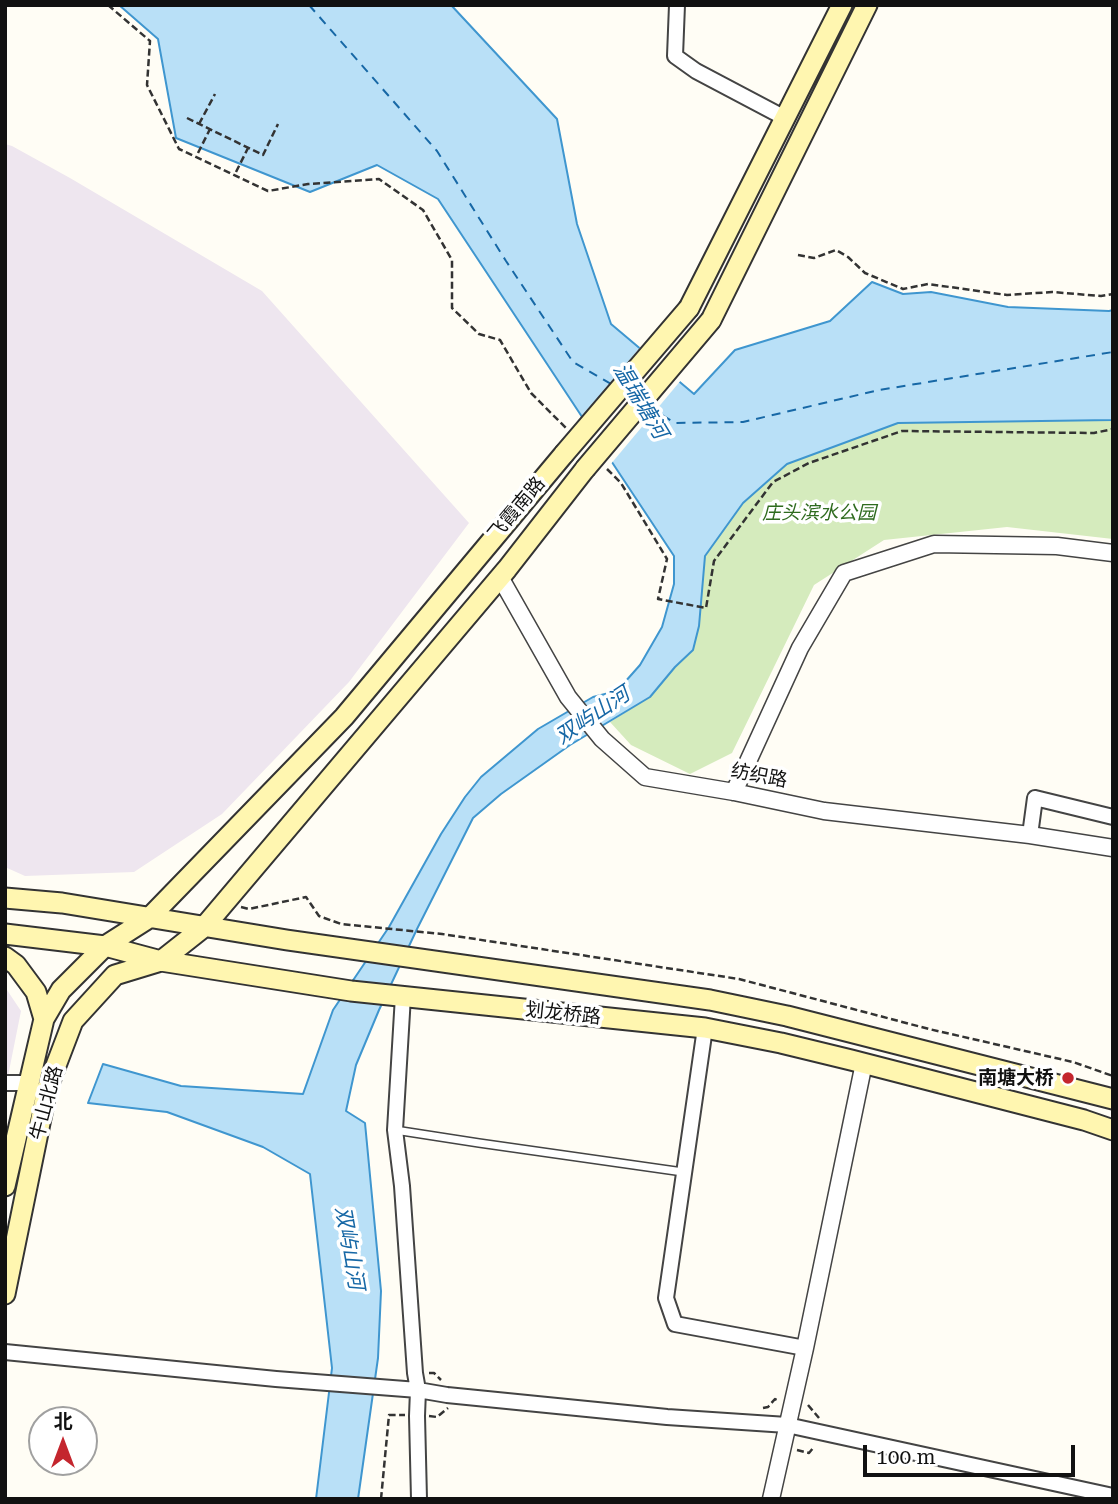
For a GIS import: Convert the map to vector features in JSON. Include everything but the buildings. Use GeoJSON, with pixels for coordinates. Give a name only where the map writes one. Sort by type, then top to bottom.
{"type":"FeatureCollection","features":[{"type":"Feature","properties":{"kind":"main road","name":"飞霞南路"},"geometry":{"type":"LineString","coordinates":[[105,946],[149,918],[345,717],[689,308],[842,5]]}},
{"type":"Feature","properties":{"kind":"main road","name":"飞霞南路"},"geometry":{"type":"LineString","coordinates":[[161,961],[204,927],[594,467],[711,320],[867,5]]}},
{"type":"Feature","properties":{"kind":"main road","name":"划龙桥路"},"geometry":{"type":"LineString","coordinates":[[5,898],[62,903],[204,927],[709,1000],[787,1016],[1113,1100]]}},
{"type":"Feature","properties":{"kind":"main road","name":"划龙桥路"},"geometry":{"type":"LineString","coordinates":[[5,934],[105,946],[161,961],[351,991],[705,1028],[864,1063],[1084,1120],[1113,1130]]}},
{"type":"Feature","properties":{"kind":"main road","name":"牛山北路"},"geometry":{"type":"LineString","coordinates":[[5,1186],[44,1019],[61,990],[105,946]]}},
{"type":"Feature","properties":{"kind":"main road"},"geometry":{"type":"LineString","coordinates":[[5,957],[16,965],[36,992],[44,1019]]}},
{"type":"Feature","properties":{"kind":"main road","name":"牛山北路"},"geometry":{"type":"LineString","coordinates":[[5,1294],[47,1089],[73,1021],[115,975],[161,961]]}},
{"type":"Feature","properties":{"kind":"street"},"geometry":{"type":"LineString","coordinates":[[677,5],[675,56],[696,71],[785,118]]}},
{"type":"Feature","properties":{"kind":"street"},"geometry":{"type":"LineString","coordinates":[[734,792],[800,648],[844,573],[934,544],[1057,546],[1113,553]]}},
{"type":"Feature","properties":{"kind":"street","name":"纺织路"},"geometry":{"type":"LineString","coordinates":[[500,577],[568,697],[602,738],[645,777],[824,811],[1030,835],[1113,848]]}},
{"type":"Feature","properties":{"kind":"street"},"geometry":{"type":"LineString","coordinates":[[1030,835],[1035,798],[1113,817]]}},
{"type":"Feature","properties":{"kind":"street"},"geometry":{"type":"LineString","coordinates":[[403,996],[395,1129],[418,1390],[419,1499]]}},
{"type":"Feature","properties":{"kind":"street"},"geometry":{"type":"LineString","coordinates":[[705,1028],[666,1298],[676,1324],[805,1348]]}},
{"type":"Feature","properties":{"kind":"street"},"geometry":{"type":"LineString","coordinates":[[771,1499],[864,1063]]}},
{"type":"Feature","properties":{"kind":"street"},"geometry":{"type":"LineString","coordinates":[[5,1083],[29,1083]]}},
{"type":"Feature","properties":{"kind":"street"},"geometry":{"type":"LineString","coordinates":[[5,1352],[418,1390],[653,1415],[787,1425],[1113,1496]]}},
{"type":"Feature","properties":{"kind":"lane"},"geometry":{"type":"LineString","coordinates":[[395,1129],[683,1172]]}},
{"type":"Feature","properties":{"kind":"path"},"geometry":{"type":"LineString","coordinates":[[108,5],[150,41],[147,85],[179,149],[268,191],[307,184],[379,180],[423,210],[452,260],[452,308],[479,334],[500,340],[531,393],[567,429]]}},
{"type":"Feature","properties":{"kind":"path"},"geometry":{"type":"LineString","coordinates":[[199,124],[215,94]]}},
{"type":"Feature","properties":{"kind":"path"},"geometry":{"type":"LineString","coordinates":[[187,118],[263,155],[278,124]]}},
{"type":"Feature","properties":{"kind":"path"},"geometry":{"type":"LineString","coordinates":[[198,153],[210,129]]}},
{"type":"Feature","properties":{"kind":"path"},"geometry":{"type":"LineString","coordinates":[[236,172],[248,148]]}},
{"type":"Feature","properties":{"kind":"path"},"geometry":{"type":"LineString","coordinates":[[798,255],[814,258],[836,250],[865,273],[903,289],[928,284],[1007,295],[1052,292],[1101,296],[1113,294]]}},
{"type":"Feature","properties":{"kind":"path"},"geometry":{"type":"LineString","coordinates":[[594,467],[621,483],[667,559],[658,599],[706,608],[714,561],[774,482],[809,463],[902,431],[1094,433],[1113,429]]}},
{"type":"Feature","properties":{"kind":"path"},"geometry":{"type":"LineString","coordinates":[[225,901],[249,909],[306,897],[319,916],[341,924],[443,934],[739,979],[929,1029],[1073,1062],[1113,1076]]}},
{"type":"Feature","properties":{"kind":"shaded area"},"geometry":{"type":"Polygon","coordinates":[[[5,144],[70,178],[262,291],[469,523],[349,682],[222,814],[134,872],[25,876],[5,867],[5,144]]]}},
{"type":"Feature","properties":{"kind":"shaded area"},"geometry":{"type":"Polygon","coordinates":[[[5,987],[21,1011],[5,1091],[5,987]]]}},
{"type":"Feature","properties":{"kind":"green space","name":"庄头滨水公园"},"geometry":{"type":"Polygon","coordinates":[[[1113,420],[1113,539],[1007,527],[884,540],[814,585],[732,753],[690,774],[631,745],[610,722],[650,697],[693,650],[699,626],[705,556],[743,503],[787,464],[898,423],[1113,420]]]}},
{"type":"Feature","properties":{"kind":"water"},"geometry":{"type":"Polygon","coordinates":[[[119,5],[451,5],[557,119],[577,224],[611,324],[694,394],[735,350],[830,321],[872,282],[903,294],[931,292],[1008,307],[1113,310],[1113,420],[898,423],[787,464],[743,503],[705,556],[699,626],[693,650],[650,697],[570,745],[501,794],[473,818],[379,1010],[356,1065],[346,1111],[365,1123],[381,1291],[378,1358],[358,1499],[316,1499],[332,1368],[310,1174],[263,1147],[167,1112],[88,1103],[103,1064],[181,1086],[303,1094],[333,1010],[389,927],[465,797],[481,777],[538,729],[593,697],[617,691],[640,665],[662,627],[674,584],[674,556],[438,199],[377,165],[310,192],[176,138],[158,39],[119,5]]]}},
{"type":"Feature","properties":{"kind":"pier"},"geometry":{"type":"Polygon","coordinates":[[[642,345],[682,379],[610,465],[580,420],[642,345]]]}},
{"type":"Feature","properties":{"kind":"ferry route"},"geometry":{"type":"LineString","coordinates":[[309,5],[437,151],[573,362],[611,384]]}},
{"type":"Feature","properties":{"kind":"ferry route"},"geometry":{"type":"LineString","coordinates":[[649,407],[675,423],[743,422],[879,390],[1113,352]]}},
{"type":"Feature","properties":{"kind":"place","name":"南塘大桥"},"geometry":{"type":"Point","coordinates":[1068,1078]}},
{"type":"Feature","properties":{"kind":"water label","name":"温瑞塘河"},"geometry":{"type":"Point","coordinates":[640,401]}},
{"type":"Feature","properties":{"kind":"water label","name":"双屿山河"},"geometry":{"type":"Point","coordinates":[593,716]}},
{"type":"Feature","properties":{"kind":"water label","name":"双屿山河"},"geometry":{"type":"Point","coordinates":[349,1248]}}]}
